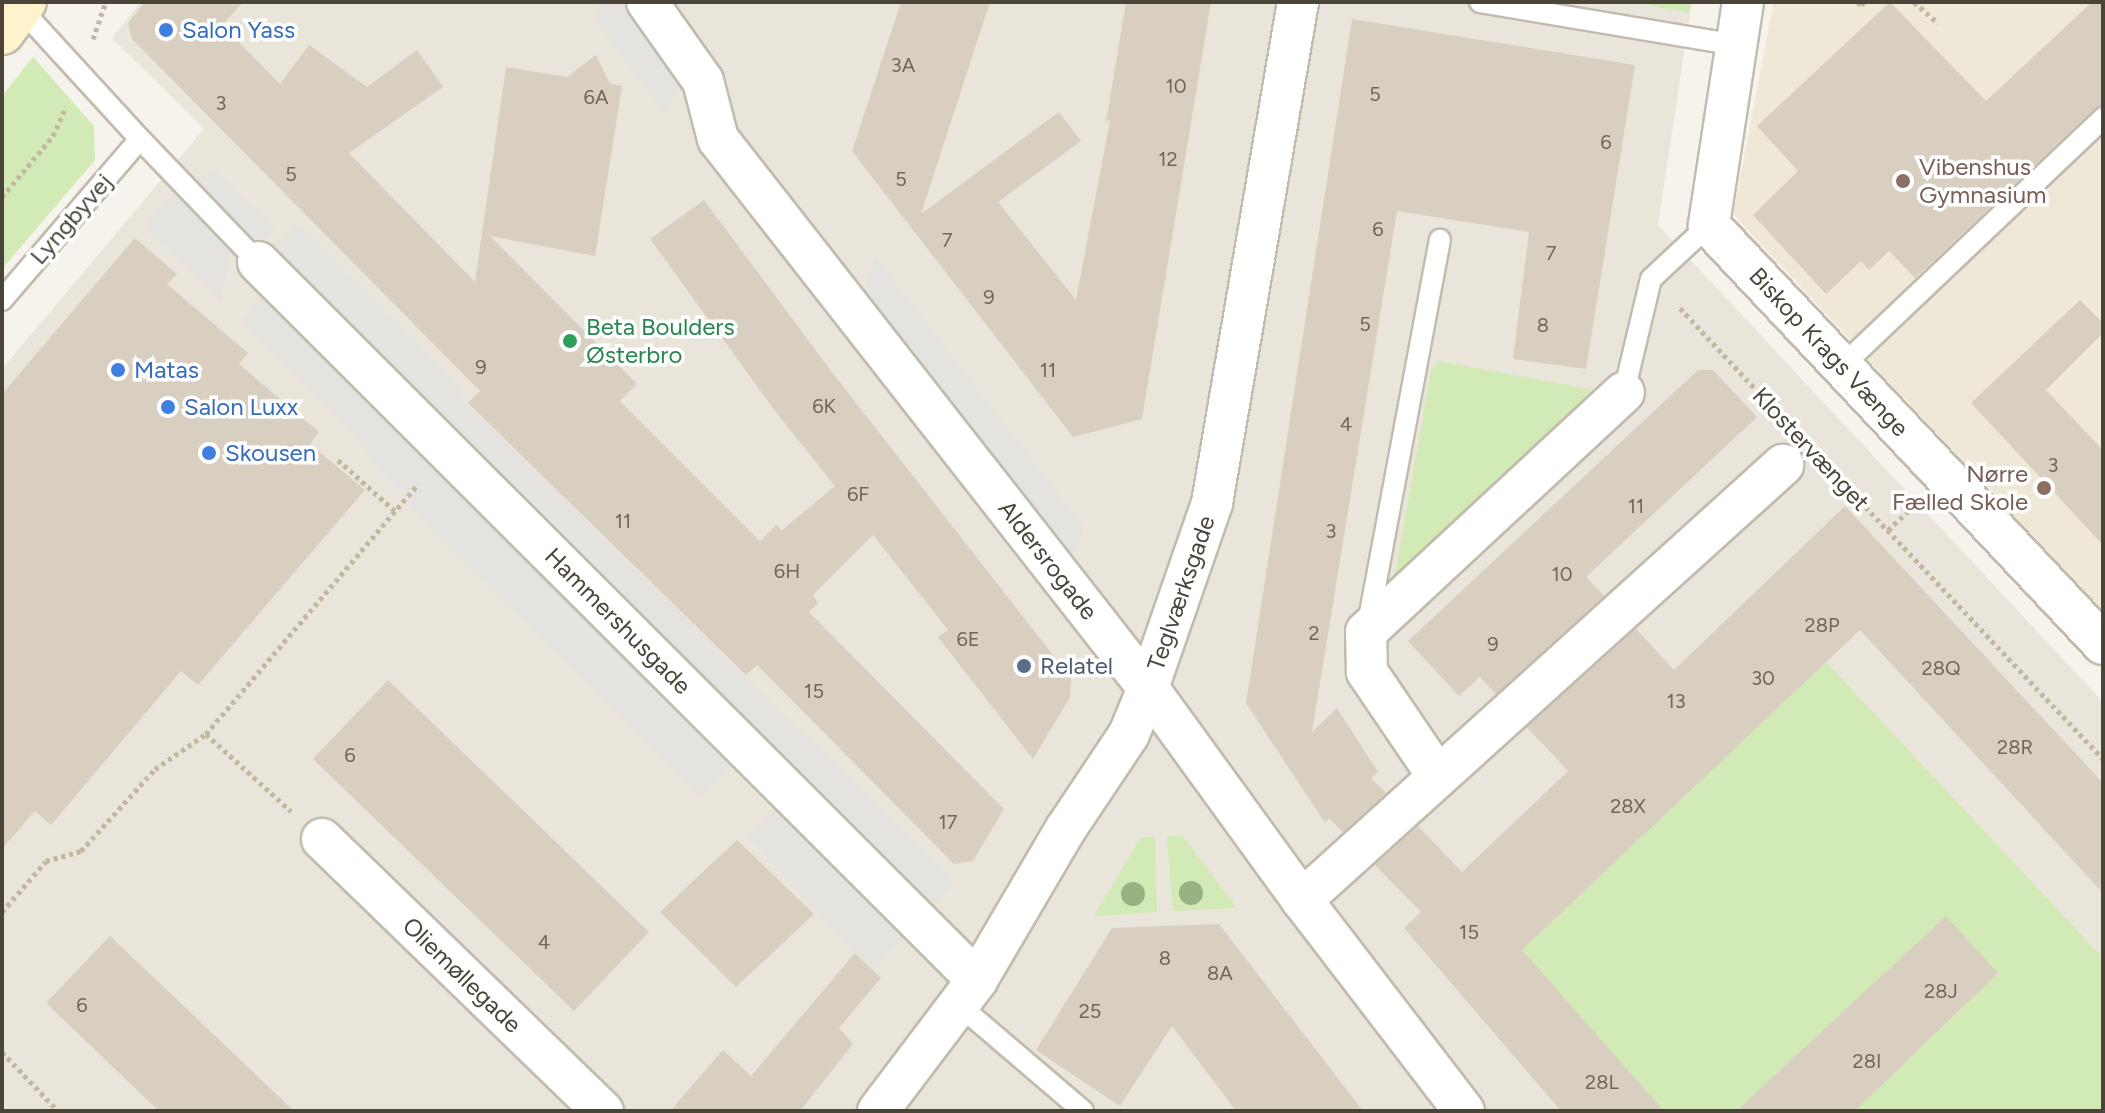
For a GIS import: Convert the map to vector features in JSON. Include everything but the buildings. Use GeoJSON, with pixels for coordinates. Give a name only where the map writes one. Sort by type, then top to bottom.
{"type":"FeatureCollection","features":[{"type":"Feature","properties":{"kind":"street","name":"Aldersrogade"},"geometry":{"type":"LineString","coordinates":[[647,2],[703,81],[718,139],[1148,688],[1302,900],[1464,1111]]}},
{"type":"Feature","properties":{"kind":"street","name":"Teglværksgade"},"geometry":{"type":"LineString","coordinates":[[878,1111],[968,992],[1065,830],[1129,734],[1148,688],[1212,503],[1298,2]]}},
{"type":"Feature","properties":{"kind":"street"},"geometry":{"type":"LineString","coordinates":[[1709,225],[1743,2]]}},
{"type":"Feature","properties":{"kind":"street","name":"Biskop Krags Vænge"},"geometry":{"type":"LineString","coordinates":[[1709,225],[2103,644]]}},
{"type":"Feature","properties":{"kind":"street","name":"Hammershusgade"},"geometry":{"type":"LineString","coordinates":[[258,262],[447,450],[968,992]]}},
{"type":"Feature","properties":{"kind":"street"},"geometry":{"type":"LineString","coordinates":[[1437,775],[1367,672],[1366,632],[1624,392]]}},
{"type":"Feature","properties":{"kind":"street","name":"Klostervænget"},"geometry":{"type":"LineString","coordinates":[[1302,900],[1783,465]]}},
{"type":"Feature","properties":{"kind":"street","name":"Oliemøllegade"},"geometry":{"type":"LineString","coordinates":[[322,839],[603,1111]]}},
{"type":"Feature","properties":{"kind":"lane"},"geometry":{"type":"LineString","coordinates":[[1480,2],[1736,45]]}},
{"type":"Feature","properties":{"kind":"lane"},"geometry":{"type":"LineString","coordinates":[[15,14],[81,75],[258,262]]}},
{"type":"Feature","properties":{"kind":"lane"},"geometry":{"type":"LineString","coordinates":[[1843,365],[2103,118]]}},
{"type":"Feature","properties":{"kind":"lane","name":"Lyngbyvej"},"geometry":{"type":"LineString","coordinates":[[2,300],[140,139]]}},
{"type":"Feature","properties":{"kind":"lane"},"geometry":{"type":"LineString","coordinates":[[1624,392],[1651,279],[1709,225]]}},
{"type":"Feature","properties":{"kind":"lane"},"geometry":{"type":"LineString","coordinates":[[1366,632],[1440,240]]}},
{"type":"Feature","properties":{"kind":"lane"},"geometry":{"type":"LineString","coordinates":[[968,992],[1083,1111]]}},
{"type":"Feature","properties":{"kind":"path"},"geometry":{"type":"LineString","coordinates":[[1858,2],[1861,5],[1864,2]]}},
{"type":"Feature","properties":{"kind":"path"},"geometry":{"type":"LineString","coordinates":[[1914,2],[1938,23]]}},
{"type":"Feature","properties":{"kind":"path"},"geometry":{"type":"LineString","coordinates":[[2,197],[53,136],[81,75]]}},
{"type":"Feature","properties":{"kind":"path","name":"Klostervænget"},"geometry":{"type":"LineString","coordinates":[[1651,279],[1790,426]]}},
{"type":"Feature","properties":{"kind":"path"},"geometry":{"type":"LineString","coordinates":[[2,912],[46,861],[81,851],[155,769],[206,734],[447,450]]}},
{"type":"Feature","properties":{"kind":"path"},"geometry":{"type":"LineString","coordinates":[[338,460],[395,511]]}},
{"type":"Feature","properties":{"kind":"path","name":"Klostervænget"},"geometry":{"type":"LineString","coordinates":[[1822,460],[2103,759]]}},
{"type":"Feature","properties":{"kind":"path"},"geometry":{"type":"LineString","coordinates":[[206,734],[322,839]]}},
{"type":"Feature","properties":{"kind":"path"},"geometry":{"type":"LineString","coordinates":[[2,1052],[58,1111]]}},
{"type":"Feature","properties":{"kind":"shaded area"},"geometry":{"type":"Polygon","coordinates":[[[141,2],[1631,2],[1690,13],[1658,225],[2103,702],[2103,1111],[2,1111],[2,369],[204,129],[112,38],[141,2]]]}},
{"type":"Feature","properties":{"kind":"shaded area"},"geometry":{"type":"Polygon","coordinates":[[[600,2],[626,2],[682,79],[668,109],[661,109],[593,18],[600,2]]]}},
{"type":"Feature","properties":{"kind":"shaded area","name":"Vibenshus Gymnasium"},"geometry":{"type":"Polygon","coordinates":[[[1774,2],[2103,2],[2103,612],[1733,214],[1774,2]]]}},
{"type":"Feature","properties":{"kind":"shaded area"},"geometry":{"type":"Polygon","coordinates":[[[216,171],[276,230],[244,265],[230,254],[221,302],[143,227],[185,182],[216,171]]]}},
{"type":"Feature","properties":{"kind":"shaded area"},"geometry":{"type":"Polygon","coordinates":[[[299,223],[462,387],[457,394],[955,882],[873,971],[747,837],[778,807],[735,763],[700,797],[435,535],[341,421],[242,321],[266,295],[249,271],[299,223]]]}},
{"type":"Feature","properties":{"kind":"shaded area"},"geometry":{"type":"Polygon","coordinates":[[[875,256],[1084,527],[1074,554],[1057,547],[862,295],[875,256]]]}},
{"type":"Feature","properties":{"kind":"green space"},"geometry":{"type":"Polygon","coordinates":[[[1631,2],[1691,2],[1690,13],[1631,2]]]}},
{"type":"Feature","properties":{"kind":"green space"},"geometry":{"type":"Polygon","coordinates":[[[33,57],[94,126],[95,160],[2,269],[2,96],[33,57]]]}},
{"type":"Feature","properties":{"kind":"green space"},"geometry":{"type":"Polygon","coordinates":[[[1438,361],[1596,390],[1394,580],[1431,372],[1438,361]]]}},
{"type":"Feature","properties":{"kind":"green space"},"geometry":{"type":"Polygon","coordinates":[[[1826,662],[2103,958],[2103,1111],[1855,1111],[1998,973],[1946,916],[1736,1111],[1664,1111],[1522,950],[1826,662]]]}},
{"type":"Feature","properties":{"kind":"green space"},"geometry":{"type":"Polygon","coordinates":[[[1182,835],[1237,908],[1173,911],[1167,837],[1182,835]]]}},
{"type":"Feature","properties":{"kind":"green space"},"geometry":{"type":"Polygon","coordinates":[[[1141,837],[1155,837],[1157,912],[1094,916],[1141,837]]]}},
{"type":"Feature","properties":{"kind":"place","name":"Salon Yass"},"geometry":{"type":"Point","coordinates":[166,30]}},
{"type":"Feature","properties":{"kind":"place","name":"Vibenshus Gymnasium"},"geometry":{"type":"Point","coordinates":[1903,181]}},
{"type":"Feature","properties":{"kind":"place","name":"Beta Boulders Østerbro"},"geometry":{"type":"Point","coordinates":[570,341]}},
{"type":"Feature","properties":{"kind":"place","name":"Matas"},"geometry":{"type":"Point","coordinates":[118,370]}},
{"type":"Feature","properties":{"kind":"place","name":"Salon Luxx"},"geometry":{"type":"Point","coordinates":[168,407]}},
{"type":"Feature","properties":{"kind":"place","name":"Skousen"},"geometry":{"type":"Point","coordinates":[209,453]}},
{"type":"Feature","properties":{"kind":"place","name":"Nørre Fælled Skole"},"geometry":{"type":"Point","coordinates":[2044,488]}},
{"type":"Feature","properties":{"kind":"place","name":"Relatel"},"geometry":{"type":"Point","coordinates":[1024,666]}}]}
